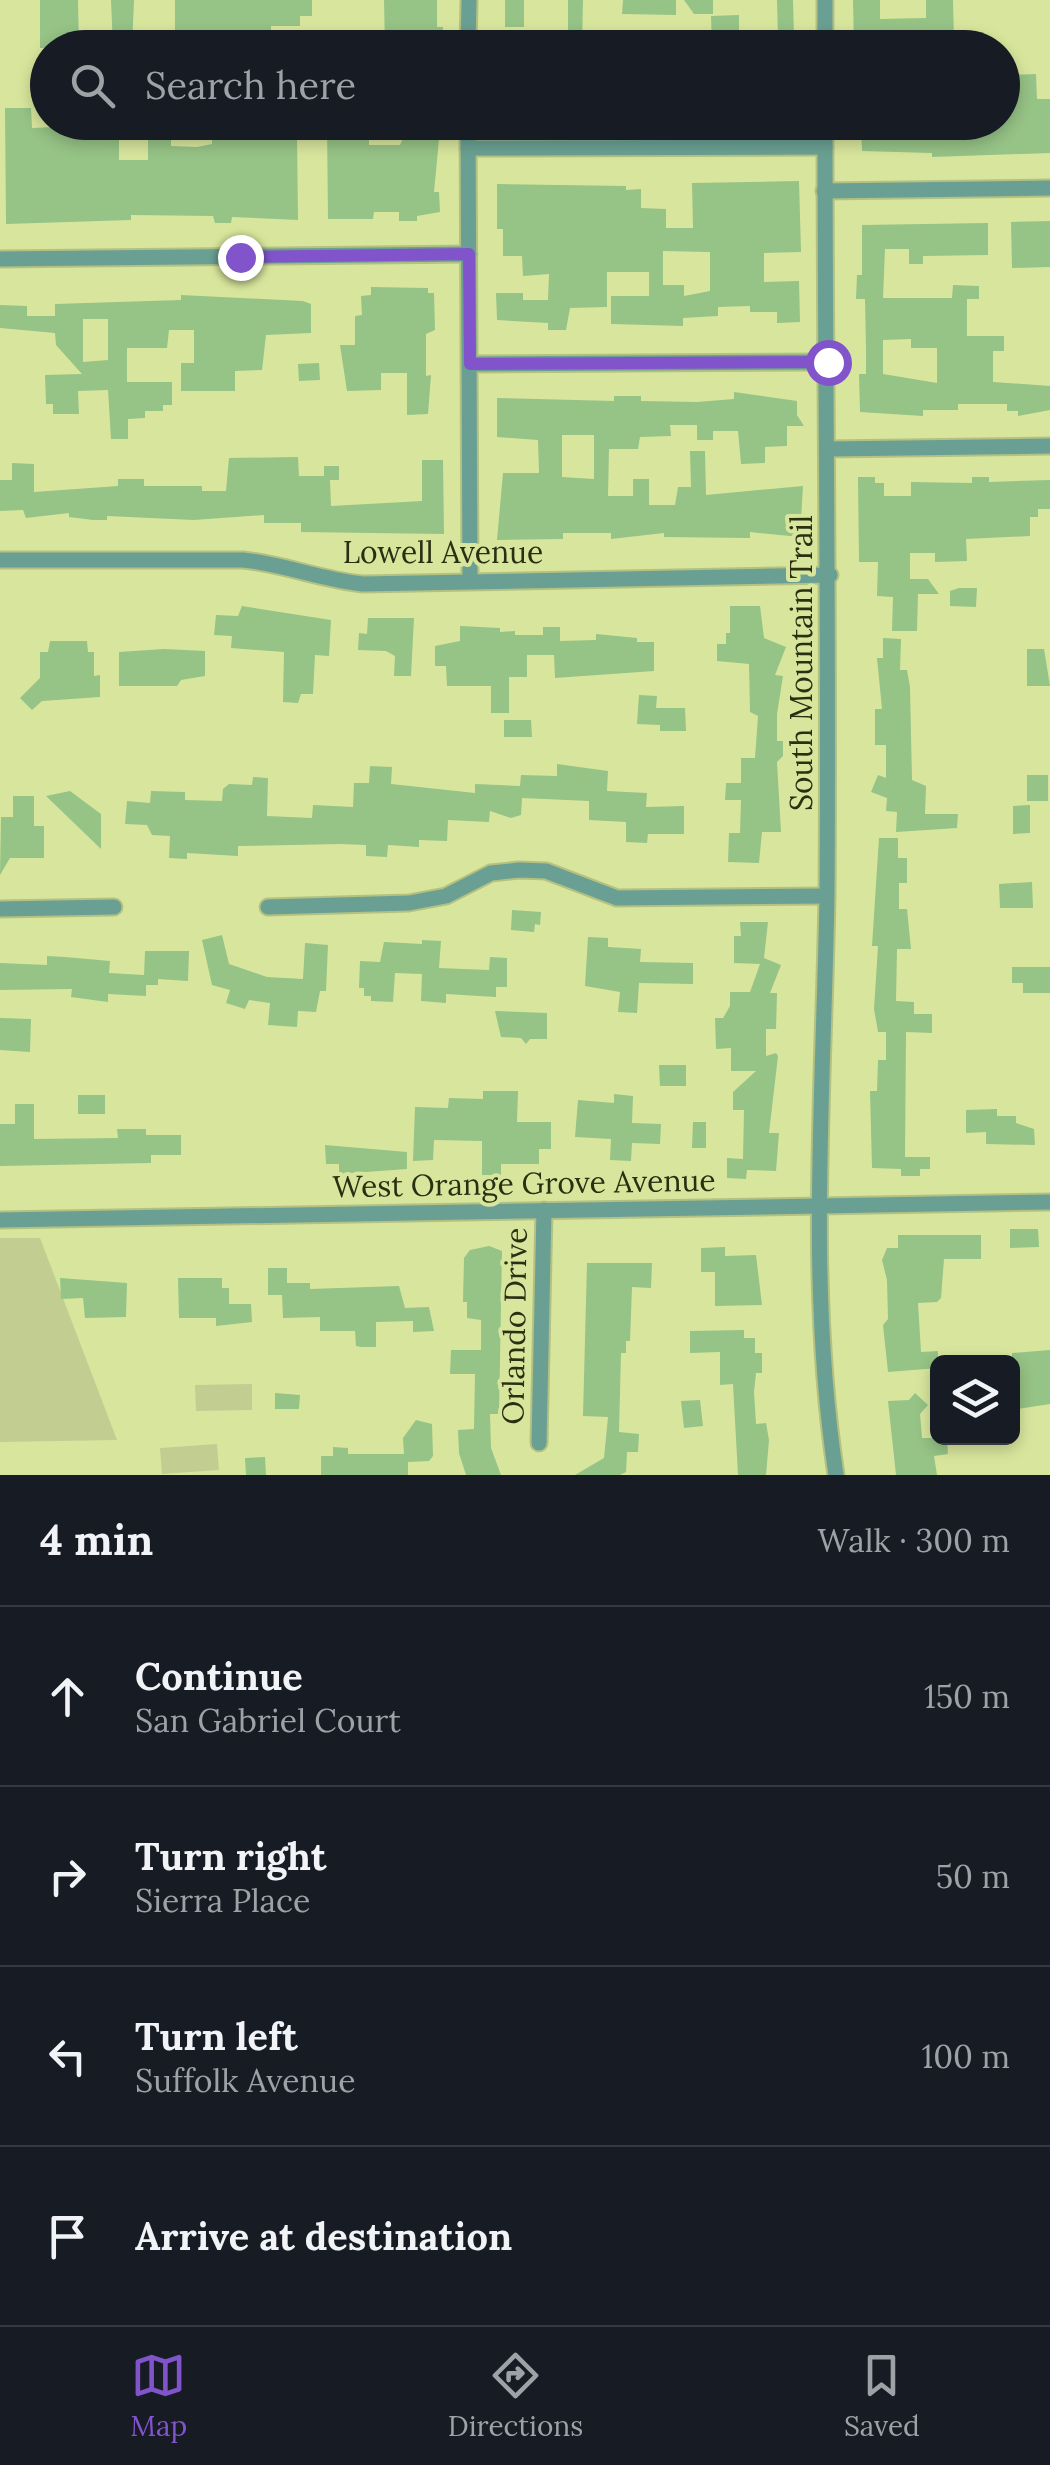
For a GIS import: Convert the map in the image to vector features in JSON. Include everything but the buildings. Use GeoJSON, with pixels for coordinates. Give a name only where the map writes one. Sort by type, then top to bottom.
{"type":"FeatureCollection","features":[{"type":"Feature","properties":{"kind":"street"},"geometry":{"type":"LineString","coordinates":[[468,0],[468,30]]}},
{"type":"Feature","properties":{"kind":"street"},"geometry":{"type":"LineString","coordinates":[[826,0],[826,30]]}},
{"type":"Feature","properties":{"kind":"street"},"geometry":{"type":"LineString","coordinates":[[468,140],[470,580]]}},
{"type":"Feature","properties":{"kind":"street","name":"South Mountain Trail"},"geometry":{"type":"LineString","coordinates":[[826,140],[830,575],[822,1205],[824,1350],[836,1475]]}},
{"type":"Feature","properties":{"kind":"street"},"geometry":{"type":"LineString","coordinates":[[468,148],[826,146]]}},
{"type":"Feature","properties":{"kind":"street"},"geometry":{"type":"LineString","coordinates":[[824,191],[1050,188]]}},
{"type":"Feature","properties":{"kind":"street"},"geometry":{"type":"LineString","coordinates":[[0,260],[469,254]]}},
{"type":"Feature","properties":{"kind":"street"},"geometry":{"type":"LineString","coordinates":[[470,364],[828,362]]}},
{"type":"Feature","properties":{"kind":"street"},"geometry":{"type":"LineString","coordinates":[[829,449],[1050,446]]}},
{"type":"Feature","properties":{"kind":"street","name":"Lowell Avenue"},"geometry":{"type":"LineString","coordinates":[[0,560],[243,560],[276,563],[322,580],[363,584],[830,575]]}},
{"type":"Feature","properties":{"kind":"street"},"geometry":{"type":"LineString","coordinates":[[268,908],[408,904],[446,896],[491,873],[520,870],[546,871],[616,898],[826,896]]}},
{"type":"Feature","properties":{"kind":"street"},"geometry":{"type":"LineString","coordinates":[[0,909],[114,906]]}},
{"type":"Feature","properties":{"kind":"street","name":"West Orange Grove Avenue"},"geometry":{"type":"LineString","coordinates":[[0,1220],[1050,1202]]}},
{"type":"Feature","properties":{"kind":"street","name":"Orlando Drive"},"geometry":{"type":"LineString","coordinates":[[540,1443],[544,1210]]}},
{"type":"Feature","properties":{"kind":"green space"},"geometry":{"type":"Polygon","coordinates":[[[0,1238],[40,1238],[117,1440],[0,1442],[0,1238]]]}},
{"type":"Feature","properties":{"kind":"green space"},"geometry":{"type":"Polygon","coordinates":[[[252,1384],[252,1410],[196,1411],[195,1385],[252,1384]]]}},
{"type":"Feature","properties":{"kind":"green space"},"geometry":{"type":"Polygon","coordinates":[[[217,1444],[219,1470],[162,1474],[160,1448],[217,1444]]]}},
{"type":"Feature","properties":{"kind":"route"},"geometry":{"type":"LineString","coordinates":[[240,257],[469,254],[470,364],[828,362]]}}]}
